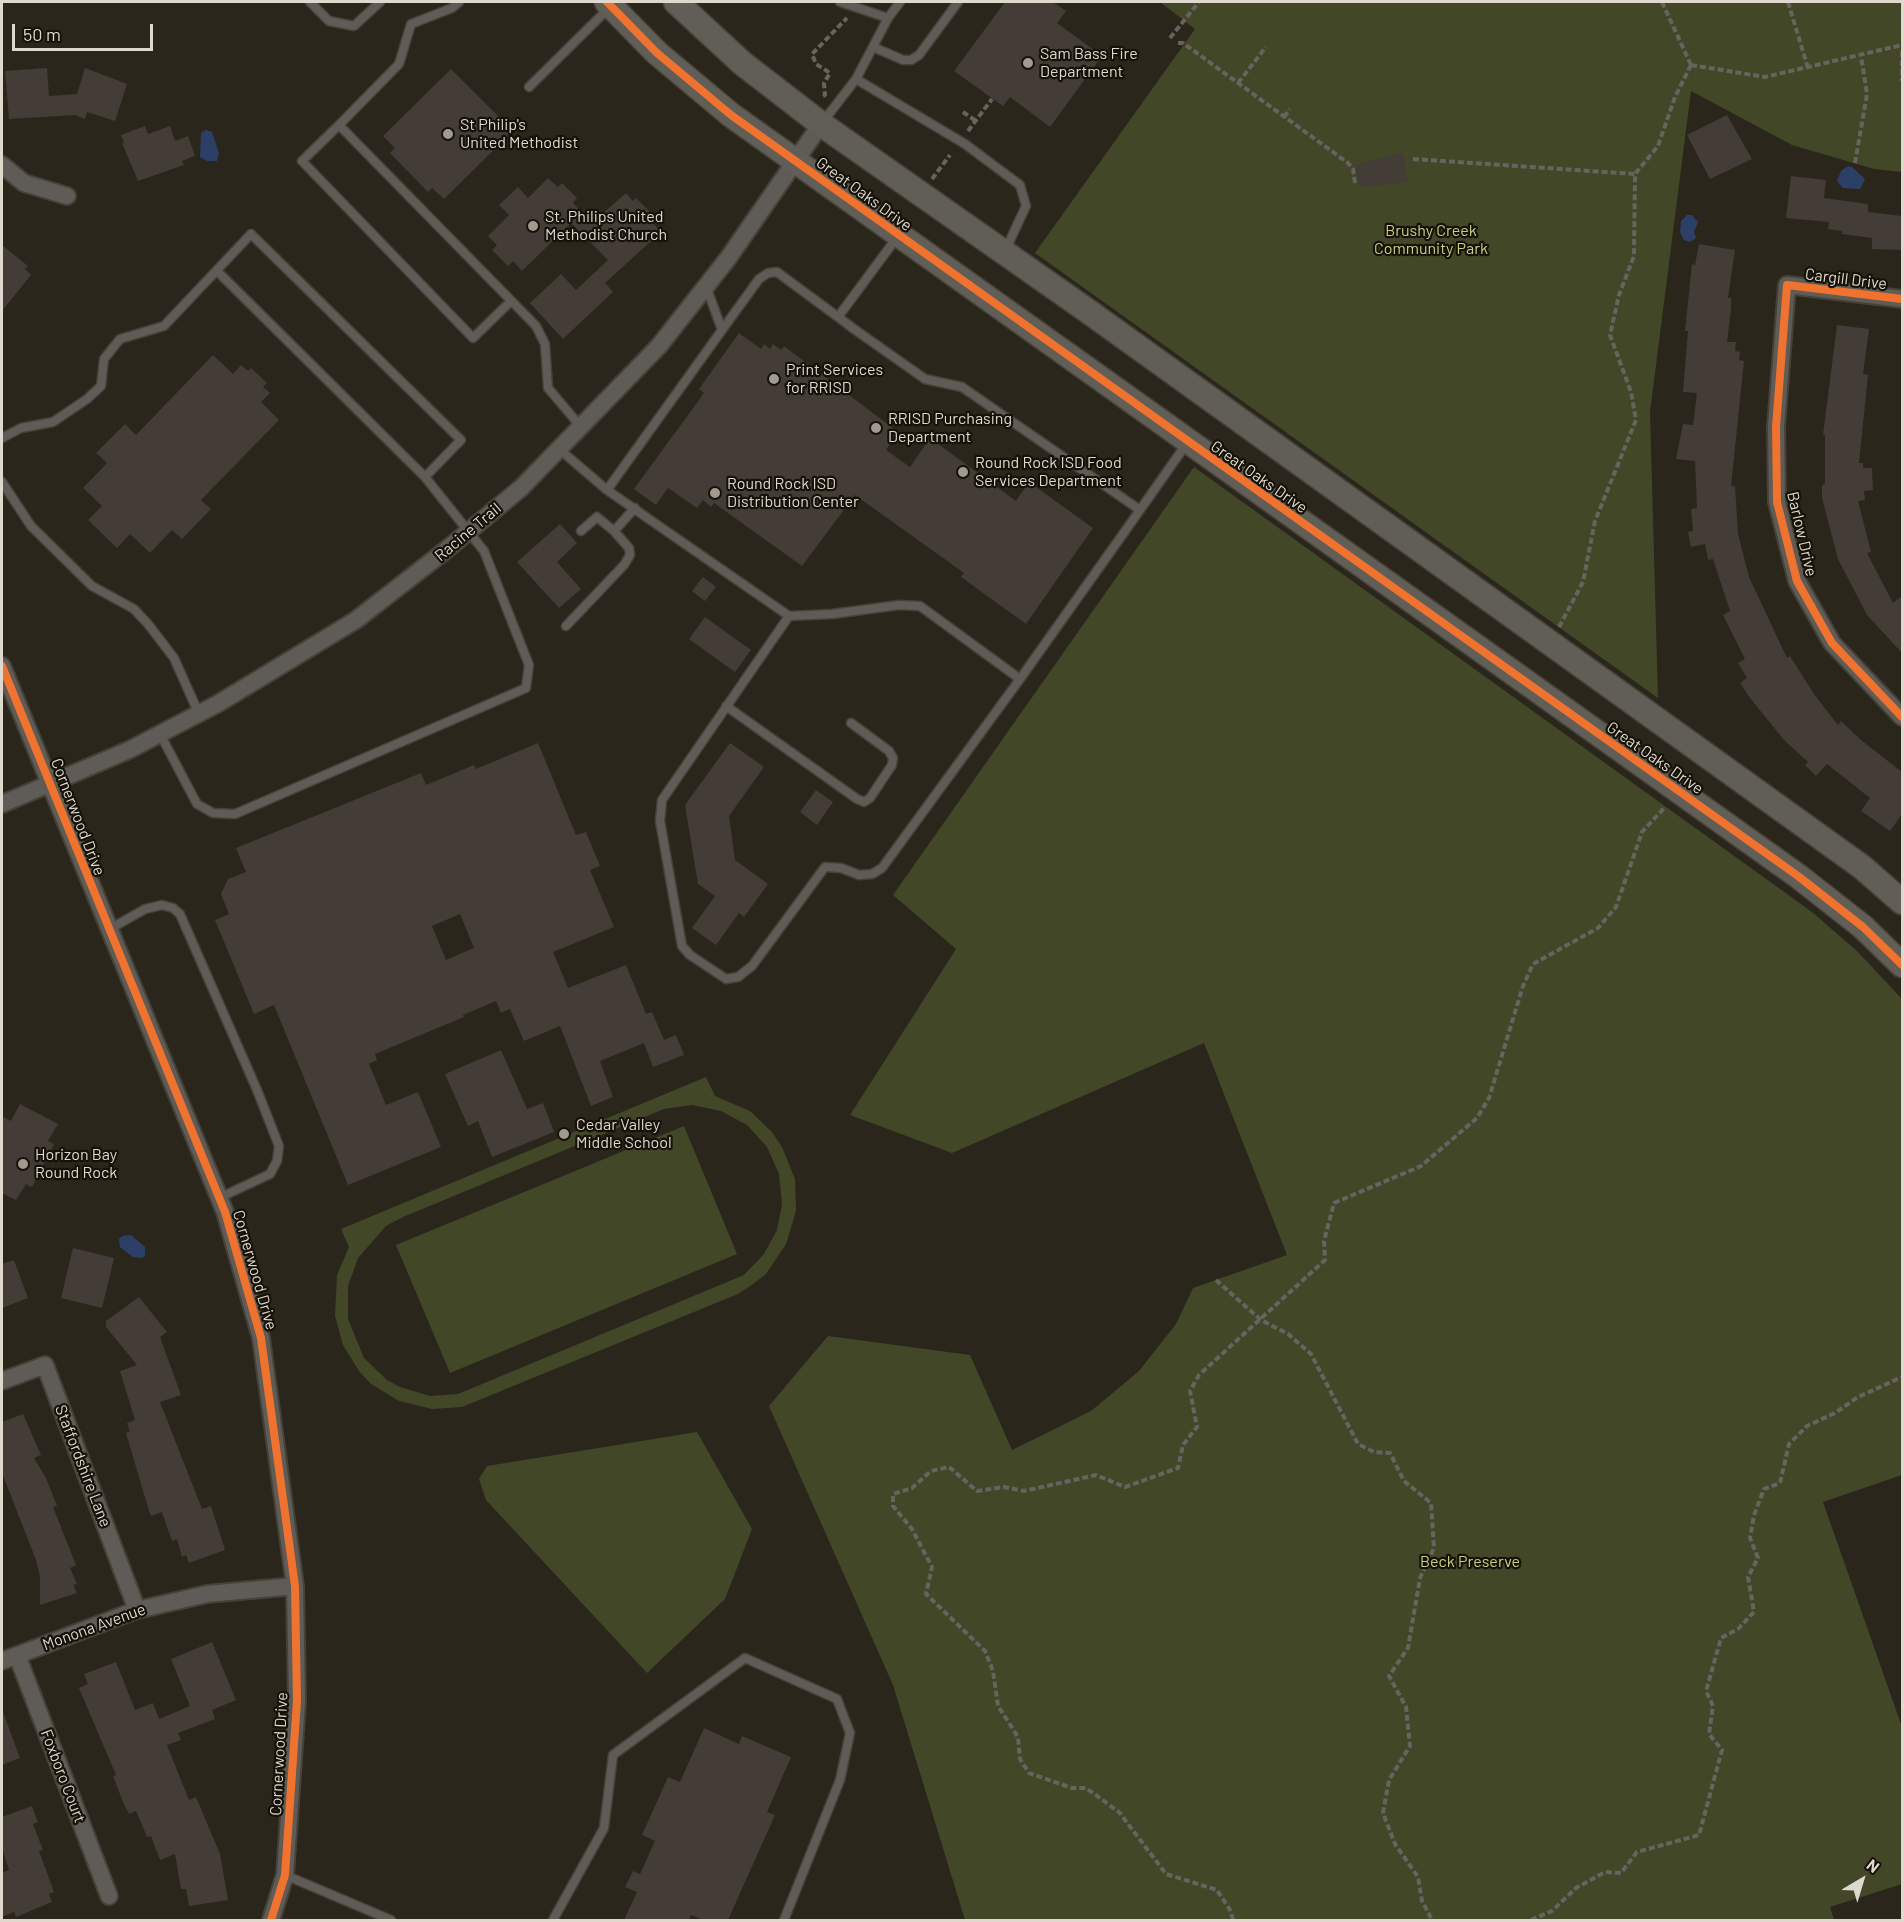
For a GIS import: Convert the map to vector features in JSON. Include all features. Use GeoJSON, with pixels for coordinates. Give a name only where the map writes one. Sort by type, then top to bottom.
{"type":"FeatureCollection","features":[{"type":"Feature","properties":{"kind":"street","name":"Great Oaks Drive"},"geometry":{"type":"LineString","coordinates":[[676,2],[742,63],[821,124],[1004,252],[1862,867],[1902,902]]}},
{"type":"Feature","properties":{"kind":"street","name":"Great Oaks Drive"},"geometry":{"type":"LineString","coordinates":[[609,4],[657,52],[706,95],[795,162],[1798,876],[1863,927],[1902,965]]}},
{"type":"Feature","properties":{"kind":"street","name":"Racine Trail"},"geometry":{"type":"LineString","coordinates":[[2,804],[160,734],[302,655],[356,620],[521,488],[659,346],[706,286],[821,124]]}},
{"type":"Feature","properties":{"kind":"street"},"geometry":{"type":"LineString","coordinates":[[2,165],[24,183],[67,196]]}},
{"type":"Feature","properties":{"kind":"street","name":"Cargill Drive"},"geometry":{"type":"LineString","coordinates":[[1787,285],[1902,299]]}},
{"type":"Feature","properties":{"kind":"street","name":"Barlow Drive"},"geometry":{"type":"LineString","coordinates":[[1787,285],[1776,428],[1777,502],[1797,581],[1832,643],[1902,717]]}},
{"type":"Feature","properties":{"kind":"street","name":"Cornerwood Drive"},"geometry":{"type":"LineString","coordinates":[[2,666],[51,783],[107,930],[219,1198],[261,1338],[295,1586],[297,1701],[285,1875],[271,1920]]}},
{"type":"Feature","properties":{"kind":"street","name":"Staffordshire Lane"},"geometry":{"type":"LineString","coordinates":[[2,1381],[45,1365],[137,1610]]}},
{"type":"Feature","properties":{"kind":"street","name":"Monona Avenue"},"geometry":{"type":"LineString","coordinates":[[9,1658],[137,1610],[207,1594],[295,1586]]}},
{"type":"Feature","properties":{"kind":"street","name":"Foxboro Court"},"geometry":{"type":"LineString","coordinates":[[9,1658],[109,1896]]}},
{"type":"Feature","properties":{"kind":"lane"},"geometry":{"type":"LineString","coordinates":[[310,2],[329,21],[354,26],[380,2]]}},
{"type":"Feature","properties":{"kind":"lane"},"geometry":{"type":"LineString","coordinates":[[459,2],[452,8],[411,24],[399,64],[302,161],[473,338],[511,301]]}},
{"type":"Feature","properties":{"kind":"lane"},"geometry":{"type":"LineString","coordinates":[[840,2],[888,18]]}},
{"type":"Feature","properties":{"kind":"lane"},"geometry":{"type":"LineString","coordinates":[[821,124],[856,79],[888,18],[900,2]]}},
{"type":"Feature","properties":{"kind":"lane"},"geometry":{"type":"LineString","coordinates":[[873,47],[903,60],[911,60],[919,55],[958,2]]}},
{"type":"Feature","properties":{"kind":"lane"},"geometry":{"type":"LineString","coordinates":[[529,87],[609,4]]}},
{"type":"Feature","properties":{"kind":"lane"},"geometry":{"type":"LineString","coordinates":[[856,79],[964,144],[1020,185],[1026,206],[1004,252]]}},
{"type":"Feature","properties":{"kind":"lane"},"geometry":{"type":"LineString","coordinates":[[339,125],[536,326],[545,344],[548,388],[582,427]]}},
{"type":"Feature","properties":{"kind":"lane"},"geometry":{"type":"LineString","coordinates":[[2,438],[21,428],[53,422],[87,399],[101,386],[104,359],[120,339],[164,326],[251,234],[461,440],[425,477]]}},
{"type":"Feature","properties":{"kind":"lane"},"geometry":{"type":"LineString","coordinates":[[838,317],[898,236]]}},
{"type":"Feature","properties":{"kind":"lane"},"geometry":{"type":"LineString","coordinates":[[160,734],[197,804],[213,813],[235,814],[526,688],[529,665],[484,551],[469,531],[425,477],[217,271]]}},
{"type":"Feature","properties":{"kind":"lane"},"geometry":{"type":"LineString","coordinates":[[607,490],[759,279],[768,273],[777,272],[925,379],[962,387],[1140,510]]}},
{"type":"Feature","properties":{"kind":"lane"},"geometry":{"type":"LineString","coordinates":[[706,286],[722,330]]}},
{"type":"Feature","properties":{"kind":"lane"},"geometry":{"type":"LineString","coordinates":[[789,616],[662,800],[660,821],[682,946],[690,955],[726,979],[738,977],[752,966],[825,867],[841,868],[859,875],[872,874],[882,868],[1020,679],[1187,443]]}},
{"type":"Feature","properties":{"kind":"lane"},"geometry":{"type":"LineString","coordinates":[[559,449],[607,490],[789,616],[832,614],[899,604],[920,606],[1020,679]]}},
{"type":"Feature","properties":{"kind":"lane"},"geometry":{"type":"LineString","coordinates":[[2,482],[31,526],[92,586],[134,609],[148,624],[174,658],[199,714]]}},
{"type":"Feature","properties":{"kind":"lane"},"geometry":{"type":"LineString","coordinates":[[614,531],[635,508]]}},
{"type":"Feature","properties":{"kind":"lane"},"geometry":{"type":"LineString","coordinates":[[566,626],[624,565],[630,555],[629,548],[597,517],[581,531]]}},
{"type":"Feature","properties":{"kind":"lane"},"geometry":{"type":"LineString","coordinates":[[726,706],[856,799],[864,802],[870,798],[892,765],[893,758],[889,751],[851,723]]}},
{"type":"Feature","properties":{"kind":"lane"},"geometry":{"type":"LineString","coordinates":[[107,930],[144,909],[162,905],[173,908],[180,914],[257,1090],[279,1146],[277,1161],[270,1174],[219,1198]]}},
{"type":"Feature","properties":{"kind":"lane"},"geometry":{"type":"LineString","coordinates":[[553,1920],[604,1828],[613,1755],[745,1658],[837,1699],[850,1732],[840,1780],[784,1920]]}},
{"type":"Feature","properties":{"kind":"lane"},"geometry":{"type":"LineString","coordinates":[[285,1875],[391,1920]]}},
{"type":"Feature","properties":{"kind":"path"},"geometry":{"type":"LineString","coordinates":[[1170,38],[1199,2]]}},
{"type":"Feature","properties":{"kind":"path"},"geometry":{"type":"LineString","coordinates":[[1662,2],[1691,65]]}},
{"type":"Feature","properties":{"kind":"path"},"geometry":{"type":"LineString","coordinates":[[1788,2],[1808,68]]}},
{"type":"Feature","properties":{"kind":"path"},"geometry":{"type":"LineString","coordinates":[[817,99],[825,94],[824,83],[830,73],[816,64],[812,54],[852,14]]}},
{"type":"Feature","properties":{"kind":"path"},"geometry":{"type":"LineString","coordinates":[[1178,43],[1183,43],[1348,164],[1353,169],[1355,183]]}},
{"type":"Feature","properties":{"kind":"path"},"geometry":{"type":"LineString","coordinates":[[1691,65],[1765,77],[1902,45]]}},
{"type":"Feature","properties":{"kind":"path"},"geometry":{"type":"LineString","coordinates":[[1238,83],[1266,47]]}},
{"type":"Feature","properties":{"kind":"path"},"geometry":{"type":"LineString","coordinates":[[1902,51],[1902,81]]}},
{"type":"Feature","properties":{"kind":"path"},"geometry":{"type":"LineString","coordinates":[[1856,164],[1867,94],[1861,56]]}},
{"type":"Feature","properties":{"kind":"path"},"geometry":{"type":"LineString","coordinates":[[1557,630],[1583,582],[1595,521],[1636,420],[1631,392],[1610,335],[1618,295],[1634,256],[1635,174],[1658,146],[1675,97],[1691,65]]}},
{"type":"Feature","properties":{"kind":"path"},"geometry":{"type":"LineString","coordinates":[[968,132],[992,99]]}},
{"type":"Feature","properties":{"kind":"path"},"geometry":{"type":"LineString","coordinates":[[1284,117],[1290,109]]}},
{"type":"Feature","properties":{"kind":"path"},"geometry":{"type":"LineString","coordinates":[[963,112],[976,121]]}},
{"type":"Feature","properties":{"kind":"path"},"geometry":{"type":"LineString","coordinates":[[929,182],[950,155]]}},
{"type":"Feature","properties":{"kind":"path"},"geometry":{"type":"LineString","coordinates":[[1413,159],[1635,174]]}},
{"type":"Feature","properties":{"kind":"path"},"geometry":{"type":"LineString","coordinates":[[1233,1920],[1230,1910],[1217,1890],[1166,1874],[1119,1812],[1086,1788],[1072,1788],[1029,1773],[1020,1759],[1018,1737],[998,1706],[993,1671],[985,1651],[926,1594],[932,1567],[912,1529],[893,1506],[893,1494],[912,1488],[931,1472],[949,1467],[977,1491],[1004,1486],[1024,1491],[1096,1475],[1125,1487],[1178,1468],[1183,1446],[1197,1427],[1190,1390],[1198,1375],[1325,1260],[1324,1241],[1334,1203],[1421,1166],[1477,1118],[1489,1098],[1523,986],[1533,964],[1598,928],[1616,907],[1642,832],[1668,801]]}},
{"type":"Feature","properties":{"kind":"path"},"geometry":{"type":"LineString","coordinates":[[1216,1280],[1261,1320],[1288,1334],[1311,1354],[1358,1444],[1374,1452],[1390,1453],[1404,1481],[1431,1503],[1434,1548],[1420,1578],[1408,1648],[1389,1676],[1406,1707],[1410,1746],[1389,1780],[1383,1813],[1395,1844],[1418,1877],[1422,1901],[1432,1920]]}},
{"type":"Feature","properties":{"kind":"path"},"geometry":{"type":"LineString","coordinates":[[1531,1920],[1552,1911],[1576,1888],[1605,1872],[1621,1873],[1637,1852],[1699,1835],[1722,1750],[1709,1734],[1713,1706],[1706,1691],[1721,1638],[1738,1629],[1754,1612],[1748,1576],[1758,1558],[1750,1538],[1754,1515],[1764,1489],[1780,1483],[1789,1444],[1807,1426],[1835,1413],[1858,1397],[1902,1377]]}},
{"type":"Feature","properties":{"kind":"green space","name":"Brushy Creek Community Park"},"geometry":{"type":"Polygon","coordinates":[[[1160,2],[1902,2],[1902,172],[1874,169],[1792,145],[1691,91],[1650,412],[1658,698],[1035,253],[1195,29],[1160,2]]]}},
{"type":"Feature","properties":{"kind":"green space","name":"Beck Preserve"},"geometry":{"type":"Polygon","coordinates":[[[1194,467],[1812,912],[1857,951],[1902,999],[1902,1475],[1823,1502],[1902,1727],[1902,1884],[1830,1907],[1834,1920],[965,1920],[893,1685],[769,1406],[828,1336],[970,1355],[1012,1450],[1091,1411],[1139,1371],[1176,1324],[1193,1288],[1287,1255],[1204,1043],[952,1153],[850,1115],[956,949],[893,895],[1194,467]]]}},
{"type":"Feature","properties":{"kind":"green space"},"geometry":{"type":"Polygon","coordinates":[[[706,1077],[715,1096],[750,1111],[772,1132],[782,1147],[795,1179],[796,1211],[786,1244],[766,1274],[753,1284],[738,1294],[462,1407],[432,1409],[399,1401],[371,1384],[359,1371],[343,1345],[335,1316],[337,1275],[349,1247],[341,1229],[706,1077]],[[692,1105],[664,1109],[386,1226],[358,1258],[348,1286],[348,1319],[364,1358],[387,1380],[400,1387],[430,1396],[458,1394],[744,1275],[764,1254],[777,1230],[782,1204],[779,1174],[767,1147],[747,1125],[721,1111],[692,1105]]]}},
{"type":"Feature","properties":{"kind":"green space"},"geometry":{"type":"Polygon","coordinates":[[[684,1126],[737,1254],[450,1373],[396,1245],[684,1126]]]}},
{"type":"Feature","properties":{"kind":"green space"},"geometry":{"type":"Polygon","coordinates":[[[697,1432],[752,1529],[725,1599],[647,1673],[486,1500],[479,1479],[487,1466],[697,1432]]]}},
{"type":"Feature","properties":{"kind":"water"},"geometry":{"type":"Polygon","coordinates":[[[206,130],[212,132],[219,153],[217,161],[207,161],[200,157],[201,133],[206,130]]]}},
{"type":"Feature","properties":{"kind":"water"},"geometry":{"type":"Polygon","coordinates":[[[1848,166],[1865,179],[1860,189],[1843,188],[1837,181],[1841,171],[1848,166]]]}},
{"type":"Feature","properties":{"kind":"water"},"geometry":{"type":"Polygon","coordinates":[[[1687,215],[1692,215],[1698,222],[1694,232],[1696,238],[1690,242],[1684,240],[1680,232],[1681,221],[1687,215]]]}},
{"type":"Feature","properties":{"kind":"water"},"geometry":{"type":"Polygon","coordinates":[[[131,1235],[145,1247],[145,1255],[142,1258],[133,1257],[120,1247],[119,1239],[122,1236],[131,1235]]]}},
{"type":"Feature","properties":{"kind":"building","name":"Sam Bass Fire Department"},"geometry":{"type":"Polygon","coordinates":[[[1005,2],[1053,2],[1066,11],[1057,23],[1102,56],[1050,127],[1010,97],[1003,106],[954,71],[1005,2]]]}},
{"type":"Feature","properties":{"kind":"building"},"geometry":{"type":"Polygon","coordinates":[[[47,68],[49,96],[77,94],[85,68],[127,84],[115,121],[87,112],[85,119],[75,115],[9,119],[5,71],[47,68]]]}},
{"type":"Feature","properties":{"kind":"building","name":"St Philip's United Methodist"},"geometry":{"type":"Polygon","coordinates":[[[451,69],[513,131],[444,199],[432,188],[428,192],[390,153],[395,148],[383,136],[451,69]]]}},
{"type":"Feature","properties":{"kind":"building"},"geometry":{"type":"Polygon","coordinates":[[[1727,115],[1752,159],[1710,179],[1687,135],[1727,115]]]}},
{"type":"Feature","properties":{"kind":"building"},"geometry":{"type":"Polygon","coordinates":[[[145,126],[148,134],[170,126],[175,141],[188,136],[195,156],[182,161],[184,165],[138,181],[122,143],[124,143],[121,135],[145,126]]]}},
{"type":"Feature","properties":{"kind":"building"},"geometry":{"type":"Polygon","coordinates":[[[1403,153],[1408,182],[1359,187],[1355,165],[1403,153]]]}},
{"type":"Feature","properties":{"kind":"building"},"geometry":{"type":"Polygon","coordinates":[[[1791,176],[1826,180],[1824,198],[1868,204],[1868,212],[1902,216],[1902,250],[1872,249],[1872,238],[1842,234],[1842,231],[1828,229],[1829,222],[1786,218],[1791,176]]]}},
{"type":"Feature","properties":{"kind":"building"},"geometry":{"type":"Polygon","coordinates":[[[548,178],[558,187],[562,183],[577,198],[573,203],[592,223],[626,193],[633,201],[636,198],[654,216],[650,220],[661,232],[605,283],[613,292],[563,339],[530,303],[561,274],[576,290],[608,260],[571,223],[522,271],[513,261],[508,266],[492,250],[497,245],[488,236],[509,215],[499,205],[518,187],[528,198],[548,178]]]}},
{"type":"Feature","properties":{"kind":"building"},"geometry":{"type":"Polygon","coordinates":[[[1699,244],[1735,250],[1728,298],[1731,298],[1731,309],[1727,342],[1736,342],[1735,351],[1740,352],[1739,360],[1744,361],[1731,486],[1735,486],[1738,534],[1749,577],[1787,658],[1790,656],[1814,694],[1838,725],[1841,721],[1902,772],[1902,814],[1890,831],[1861,811],[1870,798],[1827,764],[1816,776],[1805,765],[1808,762],[1784,740],[1750,698],[1740,683],[1747,678],[1738,663],[1745,659],[1723,615],[1730,611],[1713,559],[1708,560],[1705,544],[1691,547],[1688,532],[1693,531],[1691,509],[1697,508],[1695,461],[1676,459],[1683,424],[1693,425],[1697,393],[1683,392],[1688,331],[1685,331],[1692,264],[1695,265],[1699,244]]]}},
{"type":"Feature","properties":{"kind":"building"},"geometry":{"type":"Polygon","coordinates":[[[2,245],[28,266],[25,269],[31,275],[2,311],[2,245]]]}},
{"type":"Feature","properties":{"kind":"building"},"geometry":{"type":"Polygon","coordinates":[[[1837,325],[1869,329],[1863,374],[1868,375],[1859,463],[1863,463],[1863,468],[1872,468],[1873,490],[1864,491],[1865,500],[1858,501],[1871,552],[1867,553],[1893,603],[1902,596],[1902,653],[1867,615],[1838,559],[1822,498],[1822,485],[1825,484],[1825,435],[1823,435],[1837,325]]]}},
{"type":"Feature","properties":{"kind":"building"},"geometry":{"type":"Polygon","coordinates":[[[739,333],[761,349],[764,344],[770,349],[773,344],[781,350],[784,346],[898,432],[886,450],[910,467],[930,438],[1016,501],[1029,482],[1093,528],[1026,624],[961,577],[964,573],[855,495],[802,566],[714,503],[711,507],[703,500],[697,508],[668,488],[656,505],[634,489],[704,393],[699,389],[739,333]]]}},
{"type":"Feature","properties":{"kind":"building"},"geometry":{"type":"Polygon","coordinates":[[[213,355],[233,374],[241,365],[248,371],[251,368],[267,383],[263,387],[270,393],[261,402],[279,420],[201,500],[211,509],[182,539],[172,530],[150,553],[130,534],[117,548],[88,520],[102,506],[83,488],[107,463],[96,453],[125,424],[136,435],[213,355]]]}},
{"type":"Feature","properties":{"kind":"building"},"geometry":{"type":"Polygon","coordinates":[[[560,524],[577,543],[557,562],[581,589],[559,608],[517,562],[560,524]]]}},
{"type":"Feature","properties":{"kind":"building"},"geometry":{"type":"Polygon","coordinates":[[[703,577],[716,587],[705,601],[692,591],[703,577]]]}},
{"type":"Feature","properties":{"kind":"building"},"geometry":{"type":"Polygon","coordinates":[[[705,617],[751,650],[735,672],[689,639],[705,617]]]}},
{"type":"Feature","properties":{"kind":"building"},"geometry":{"type":"Polygon","coordinates":[[[538,743],[576,835],[586,832],[600,866],[590,870],[614,927],[553,952],[568,988],[626,965],[646,1014],[652,1012],[664,1040],[676,1035],[684,1055],[653,1067],[644,1043],[600,1061],[613,1097],[591,1106],[560,1026],[524,1041],[510,1009],[501,1013],[496,1001],[463,1015],[464,1017],[375,1054],[377,1060],[369,1064],[386,1105],[418,1092],[441,1147],[348,1185],[274,1005],[254,1014],[215,920],[229,914],[221,894],[228,879],[246,872],[236,848],[421,773],[426,785],[474,765],[476,769],[538,743]],[[460,914],[432,926],[446,960],[474,948],[460,914]]]}},
{"type":"Feature","properties":{"kind":"building"},"geometry":{"type":"Polygon","coordinates":[[[730,743],[764,767],[729,816],[735,860],[768,884],[744,917],[739,913],[716,945],[692,928],[715,896],[698,884],[685,805],[730,743]]]}},
{"type":"Feature","properties":{"kind":"building"},"geometry":{"type":"Polygon","coordinates":[[[816,790],[833,802],[817,825],[800,812],[816,790]]]}},
{"type":"Feature","properties":{"kind":"building"},"geometry":{"type":"Polygon","coordinates":[[[501,1050],[527,1109],[543,1103],[554,1132],[492,1157],[478,1121],[468,1126],[445,1074],[501,1050]]]}},
{"type":"Feature","properties":{"kind":"building","name":"Horizon Bay Round Rock"},"geometry":{"type":"Polygon","coordinates":[[[20,1104],[58,1124],[48,1141],[54,1144],[32,1187],[26,1184],[16,1200],[2,1193],[2,1116],[11,1121],[20,1104]]]}},
{"type":"Feature","properties":{"kind":"building"},"geometry":{"type":"Polygon","coordinates":[[[73,1248],[114,1258],[102,1308],[61,1298],[73,1248]]]}},
{"type":"Feature","properties":{"kind":"building"},"geometry":{"type":"Polygon","coordinates":[[[14,1260],[28,1298],[2,1308],[2,1264],[14,1260]]]}},
{"type":"Feature","properties":{"kind":"building"},"geometry":{"type":"Polygon","coordinates":[[[139,1297],[167,1332],[160,1337],[181,1395],[160,1402],[202,1509],[211,1506],[225,1550],[189,1563],[186,1555],[182,1557],[177,1539],[172,1541],[162,1512],[151,1516],[149,1511],[126,1433],[130,1431],[127,1423],[135,1420],[120,1371],[137,1365],[106,1327],[106,1321],[139,1297]]]}},
{"type":"Feature","properties":{"kind":"building"},"geometry":{"type":"Polygon","coordinates":[[[23,1414],[41,1455],[34,1458],[46,1478],[57,1506],[53,1507],[76,1565],[70,1568],[77,1584],[73,1585],[77,1593],[40,1605],[40,1576],[36,1560],[2,1473],[2,1422],[23,1414]]]}},
{"type":"Feature","properties":{"kind":"building"},"geometry":{"type":"Polygon","coordinates":[[[212,1642],[236,1700],[212,1710],[215,1719],[178,1733],[181,1740],[167,1745],[189,1800],[196,1797],[220,1854],[228,1900],[189,1906],[186,1889],[181,1889],[175,1854],[160,1860],[151,1836],[147,1837],[136,1811],[129,1814],[113,1776],[116,1775],[79,1688],[88,1684],[84,1674],[116,1662],[135,1710],[153,1703],[159,1719],[190,1706],[171,1659],[212,1642]]]}},
{"type":"Feature","properties":{"kind":"building"},"geometry":{"type":"Polygon","coordinates":[[[2,1713],[20,1758],[2,1765],[2,1713]]]}},
{"type":"Feature","properties":{"kind":"building"},"geometry":{"type":"Polygon","coordinates":[[[704,1728],[739,1744],[742,1736],[791,1757],[767,1812],[775,1815],[728,1920],[704,1920],[691,1915],[689,1920],[624,1920],[637,1892],[625,1887],[633,1871],[640,1874],[655,1841],[642,1835],[668,1777],[680,1782],[704,1728]]]}},
{"type":"Feature","properties":{"kind":"building"},"geometry":{"type":"Polygon","coordinates":[[[32,1806],[38,1822],[33,1824],[43,1850],[39,1851],[54,1892],[49,1894],[52,1902],[16,1917],[14,1912],[2,1917],[2,1873],[9,1870],[2,1848],[2,1817],[32,1806]]]}},
{"type":"Feature","properties":{"kind":"cycle path"},"geometry":{"type":"LineString","coordinates":[[607,2],[657,53],[731,115],[1798,876],[1863,927],[1902,965]]}},
{"type":"Feature","properties":{"kind":"cycle path"},"geometry":{"type":"LineString","coordinates":[[1902,299],[1787,285],[1776,427],[1777,502],[1797,581],[1832,643],[1902,717]]}},
{"type":"Feature","properties":{"kind":"cycle path"},"geometry":{"type":"LineString","coordinates":[[2,666],[225,1212],[261,1338],[295,1586],[297,1701],[285,1875],[271,1920]]}},
{"type":"Feature","properties":{"kind":"place","name":"Sam Bass Fire Department"},"geometry":{"type":"Point","coordinates":[1028,63]}},
{"type":"Feature","properties":{"kind":"place","name":"St Philip's United Methodist"},"geometry":{"type":"Point","coordinates":[448,134]}},
{"type":"Feature","properties":{"kind":"place","name":"St. Philips United Methodist Church"},"geometry":{"type":"Point","coordinates":[533,226]}},
{"type":"Feature","properties":{"kind":"place","name":"Print Services for RRISD"},"geometry":{"type":"Point","coordinates":[774,379]}},
{"type":"Feature","properties":{"kind":"place","name":"RRISD Purchasing Department"},"geometry":{"type":"Point","coordinates":[876,428]}},
{"type":"Feature","properties":{"kind":"place","name":"Round Rock ISD Food Services Department"},"geometry":{"type":"Point","coordinates":[963,472]}},
{"type":"Feature","properties":{"kind":"place","name":"Round Rock ISD Distribution Center"},"geometry":{"type":"Point","coordinates":[715,493]}},
{"type":"Feature","properties":{"kind":"place","name":"Cedar Valley Middle School"},"geometry":{"type":"Point","coordinates":[564,1134]}},
{"type":"Feature","properties":{"kind":"place","name":"Horizon Bay Round Rock"},"geometry":{"type":"Point","coordinates":[23,1164]}}]}
